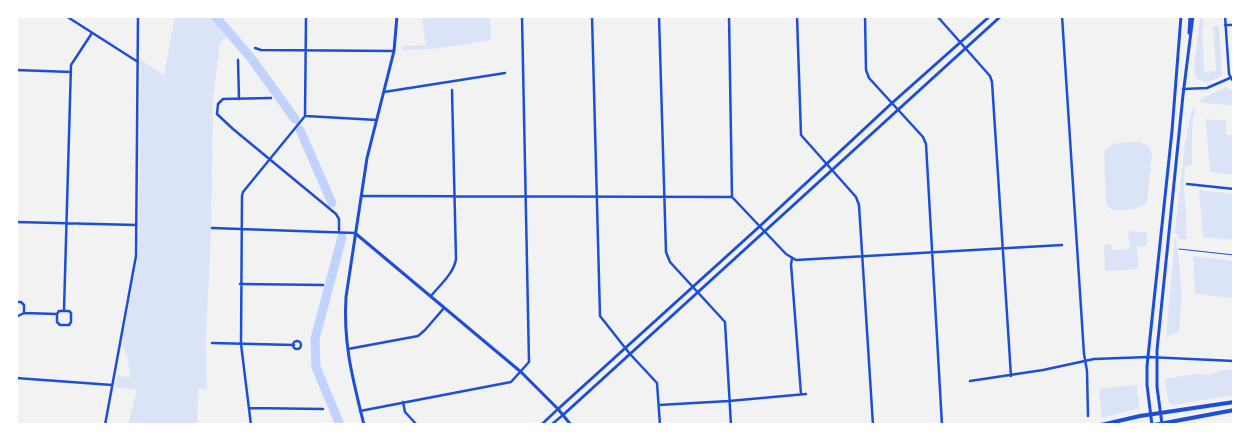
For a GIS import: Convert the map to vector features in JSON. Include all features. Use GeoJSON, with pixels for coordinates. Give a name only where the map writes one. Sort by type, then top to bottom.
{"type":"FeatureCollection","features":[{"type":"Feature","properties":{"kind":"main road"},"geometry":{"type":"LineString","coordinates":[[1101,425],[1234,402]]}},
{"type":"Feature","properties":{"kind":"main road"},"geometry":{"type":"LineString","coordinates":[[1153,425],[1234,410]]}},
{"type":"Feature","properties":{"kind":"street"},"geometry":{"type":"LineString","coordinates":[[66,16],[138,62]]}},
{"type":"Feature","properties":{"kind":"street"},"geometry":{"type":"LineString","coordinates":[[105,425],[134,270],[138,16]]}},
{"type":"Feature","properties":{"kind":"street"},"geometry":{"type":"LineString","coordinates":[[251,425],[241,344],[242,194],[305,116],[306,16]]}},
{"type":"Feature","properties":{"kind":"street"},"geometry":{"type":"LineString","coordinates":[[364,425],[346,350],[344,319],[367,158],[394,51],[397,16]]}},
{"type":"Feature","properties":{"kind":"street"},"geometry":{"type":"LineString","coordinates":[[360,411],[511,382],[530,360],[522,16]]}},
{"type":"Feature","properties":{"kind":"street"},"geometry":{"type":"LineString","coordinates":[[592,16],[600,316],[630,354],[657,383],[660,425]]}},
{"type":"Feature","properties":{"kind":"street"},"geometry":{"type":"LineString","coordinates":[[660,16],[666,256],[722,318],[726,327],[731,425]]}},
{"type":"Feature","properties":{"kind":"street"},"geometry":{"type":"LineString","coordinates":[[728,16],[732,197],[792,259],[808,261],[1062,245]]}},
{"type":"Feature","properties":{"kind":"street"},"geometry":{"type":"LineString","coordinates":[[797,16],[800,135],[858,201],[873,425]]}},
{"type":"Feature","properties":{"kind":"street"},"geometry":{"type":"LineString","coordinates":[[865,16],[866,70],[869,78],[923,137],[926,144],[942,425]]}},
{"type":"Feature","properties":{"kind":"street"},"geometry":{"type":"LineString","coordinates":[[936,16],[990,76],[992,82],[1011,376]]}},
{"type":"Feature","properties":{"kind":"street"},"geometry":{"type":"LineString","coordinates":[[541,425],[892,103],[990,16]]}},
{"type":"Feature","properties":{"kind":"street"},"geometry":{"type":"LineString","coordinates":[[551,425],[1001,16]]}},
{"type":"Feature","properties":{"kind":"street"},"geometry":{"type":"LineString","coordinates":[[1062,16],[1088,416]]}},
{"type":"Feature","properties":{"kind":"street"},"geometry":{"type":"LineString","coordinates":[[1153,425],[1147,376],[1148,357],[1172,131],[1181,16]]}},
{"type":"Feature","properties":{"kind":"street"},"geometry":{"type":"LineString","coordinates":[[1162,424],[1157,387],[1156,357],[1183,89],[1189,51],[1191,16]]}},
{"type":"Feature","properties":{"kind":"street"},"geometry":{"type":"LineString","coordinates":[[1225,16],[1230,78],[1234,83]]}},
{"type":"Feature","properties":{"kind":"street"},"geometry":{"type":"LineString","coordinates":[[1226,25],[1234,25]]}},
{"type":"Feature","properties":{"kind":"street"},"geometry":{"type":"LineString","coordinates":[[64,310],[71,64],[92,33]]}},
{"type":"Feature","properties":{"kind":"street"},"geometry":{"type":"LineString","coordinates":[[255,48],[260,50],[394,51]]}},
{"type":"Feature","properties":{"kind":"street"},"geometry":{"type":"LineString","coordinates":[[238,60],[239,98]]}},
{"type":"Feature","properties":{"kind":"street"},"geometry":{"type":"LineString","coordinates":[[1228,60],[1234,60]]}},
{"type":"Feature","properties":{"kind":"street"},"geometry":{"type":"LineString","coordinates":[[16,70],[71,72]]}},
{"type":"Feature","properties":{"kind":"street"},"geometry":{"type":"LineString","coordinates":[[384,92],[505,73]]}},
{"type":"Feature","properties":{"kind":"street"},"geometry":{"type":"LineString","coordinates":[[1175,88],[1207,88],[1230,78]]}},
{"type":"Feature","properties":{"kind":"street"},"geometry":{"type":"LineString","coordinates":[[432,296],[455,266],[452,90]]}},
{"type":"Feature","properties":{"kind":"street"},"geometry":{"type":"LineString","coordinates":[[272,98],[221,100],[217,114],[338,216],[339,231]]}},
{"type":"Feature","properties":{"kind":"street"},"geometry":{"type":"LineString","coordinates":[[305,116],[377,120]]}},
{"type":"Feature","properties":{"kind":"street"},"geometry":{"type":"LineString","coordinates":[[1187,184],[1234,189]]}},
{"type":"Feature","properties":{"kind":"street"},"geometry":{"type":"LineString","coordinates":[[361,196],[732,197]]}},
{"type":"Feature","properties":{"kind":"street"},"geometry":{"type":"LineString","coordinates":[[16,222],[136,226]]}},
{"type":"Feature","properties":{"kind":"street"},"geometry":{"type":"LineString","coordinates":[[212,228],[355,233],[521,372],[558,409],[571,425]]}},
{"type":"Feature","properties":{"kind":"street"},"geometry":{"type":"LineString","coordinates":[[792,259],[800,394]]}},
{"type":"Feature","properties":{"kind":"street"},"geometry":{"type":"LineString","coordinates":[[240,284],[323,285]]}},
{"type":"Feature","properties":{"kind":"street"},"geometry":{"type":"LineString","coordinates":[[16,302],[21,302],[24,305],[24,313]]}},
{"type":"Feature","properties":{"kind":"street"},"geometry":{"type":"LineString","coordinates":[[346,350],[418,336],[426,330],[445,307]]}},
{"type":"Feature","properties":{"kind":"street"},"geometry":{"type":"LineString","coordinates":[[16,317],[24,313],[57,314],[64,310],[71,313],[69,325],[60,325],[57,322],[57,314]]}},
{"type":"Feature","properties":{"kind":"street"},"geometry":{"type":"LineString","coordinates":[[212,343],[294,345]]}},
{"type":"Feature","properties":{"kind":"street"},"geometry":{"type":"LineString","coordinates":[[970,381],[1011,376],[1085,361],[1156,357],[1234,361]]}},
{"type":"Feature","properties":{"kind":"street"},"geometry":{"type":"LineString","coordinates":[[16,378],[112,385]]}},
{"type":"Feature","properties":{"kind":"street"},"geometry":{"type":"LineString","coordinates":[[659,405],[806,394]]}},
{"type":"Feature","properties":{"kind":"street"},"geometry":{"type":"LineString","coordinates":[[403,402],[405,412],[417,425]]}},
{"type":"Feature","properties":{"kind":"street"},"geometry":{"type":"LineString","coordinates":[[249,408],[323,409]]}},
{"type":"Feature","properties":{"kind":"lane"},"geometry":{"type":"LineString","coordinates":[[1179,249],[1234,255]]}},
{"type":"Feature","properties":{"kind":"shaded area"},"geometry":{"type":"Polygon","coordinates":[[[175,16],[220,16],[234,32],[220,43],[213,100],[211,231],[206,342],[207,389],[198,389],[197,425],[128,425],[137,389],[115,388],[117,375],[130,377],[128,359],[122,343],[138,256],[141,60],[164,75],[175,16]]]}},
{"type":"Feature","properties":{"kind":"shaded area"},"geometry":{"type":"Polygon","coordinates":[[[442,16],[490,16],[491,40],[433,49],[402,50],[402,46],[426,45],[422,19],[442,16]]]}},
{"type":"Feature","properties":{"kind":"shaded area"},"geometry":{"type":"Polygon","coordinates":[[[1200,16],[1203,16],[1204,27],[1202,27],[1204,72],[1216,71],[1213,26],[1219,26],[1222,76],[1207,82],[1196,78],[1194,69],[1200,16]]]}},
{"type":"Feature","properties":{"kind":"shaded area"},"geometry":{"type":"Polygon","coordinates":[[[1226,87],[1234,92],[1234,106],[1198,102],[1205,97],[1226,87]]]}},
{"type":"Feature","properties":{"kind":"shaded area"},"geometry":{"type":"Polygon","coordinates":[[[1195,105],[1192,131],[1192,165],[1185,166],[1184,187],[1187,239],[1179,239],[1175,233],[1182,166],[1188,127],[1195,105]]]}},
{"type":"Feature","properties":{"kind":"shaded area"},"geometry":{"type":"Polygon","coordinates":[[[1206,119],[1226,121],[1226,135],[1234,135],[1234,175],[1210,172],[1206,119]]]}},
{"type":"Feature","properties":{"kind":"shaded area"},"geometry":{"type":"Polygon","coordinates":[[[1139,142],[1147,145],[1152,153],[1147,202],[1140,207],[1112,210],[1106,204],[1104,152],[1115,144],[1139,142]]]}},
{"type":"Feature","properties":{"kind":"shaded area"},"geometry":{"type":"Polygon","coordinates":[[[1199,190],[1234,194],[1234,240],[1203,237],[1199,190]]]}},
{"type":"Feature","properties":{"kind":"shaded area"},"geometry":{"type":"Polygon","coordinates":[[[1128,231],[1147,233],[1147,246],[1137,247],[1138,269],[1105,271],[1104,245],[1111,244],[1112,250],[1130,249],[1128,231]]]}},
{"type":"Feature","properties":{"kind":"shaded area"},"geometry":{"type":"Polygon","coordinates":[[[1175,236],[1181,283],[1179,331],[1166,338],[1175,236]]]}},
{"type":"Feature","properties":{"kind":"shaded area"},"geometry":{"type":"Polygon","coordinates":[[[1193,256],[1234,261],[1234,298],[1195,294],[1193,256]]]}},
{"type":"Feature","properties":{"kind":"shaded area"},"geometry":{"type":"Polygon","coordinates":[[[1234,369],[1234,395],[1171,405],[1168,400],[1165,379],[1195,374],[1209,375],[1234,369]]]}},
{"type":"Feature","properties":{"kind":"shaded area"},"geometry":{"type":"Polygon","coordinates":[[[1137,385],[1139,408],[1102,418],[1099,389],[1137,385]]]}},
{"type":"Feature","properties":{"kind":"waterway"},"geometry":{"type":"LineString","coordinates":[[215,16],[251,58],[295,119]]}},
{"type":"Feature","properties":{"kind":"waterway"},"geometry":{"type":"LineString","coordinates":[[300,130],[332,203]]}},
{"type":"Feature","properties":{"kind":"waterway"},"geometry":{"type":"LineString","coordinates":[[340,425],[316,367],[315,339],[342,237]]}}]}
